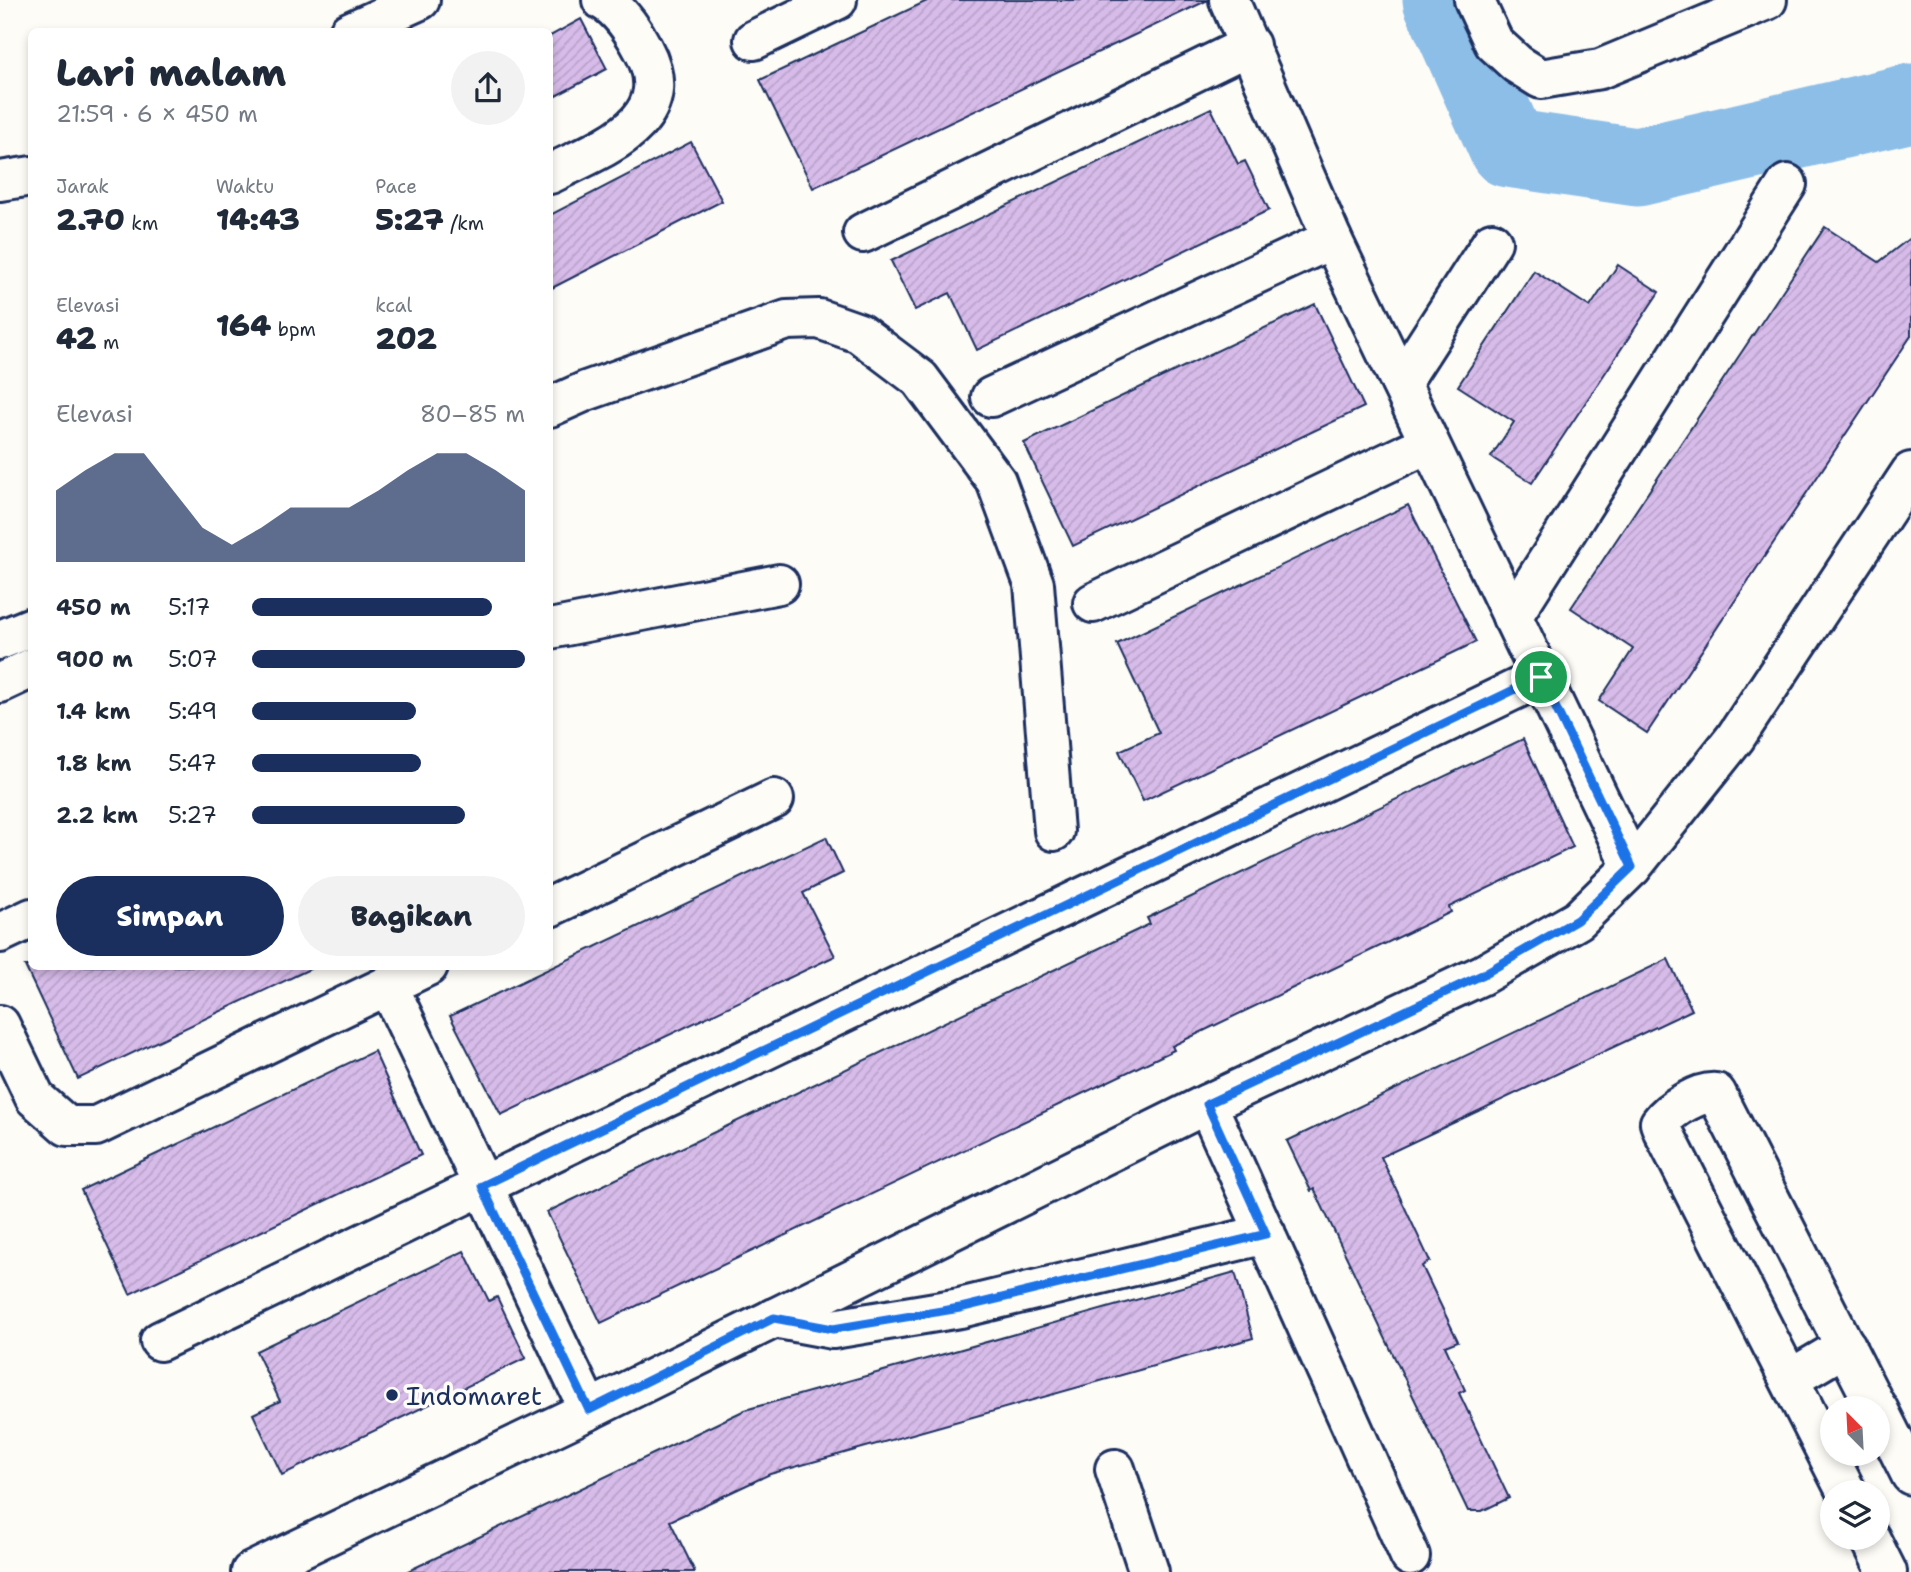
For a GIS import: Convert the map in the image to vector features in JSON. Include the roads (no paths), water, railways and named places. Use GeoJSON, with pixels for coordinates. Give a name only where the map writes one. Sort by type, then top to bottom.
{"type":"FeatureCollection","features":[{"type":"Feature","properties":{"kind":"street"},"geometry":{"type":"LineString","coordinates":[[358,28],[420,0]]}},
{"type":"Feature","properties":{"kind":"street"},"geometry":{"type":"LineString","coordinates":[[553,172],[621,138],[644,118],[653,94],[651,64],[635,34],[602,0]]}},
{"type":"Feature","properties":{"kind":"street"},"geometry":{"type":"LineString","coordinates":[[754,40],[837,0]]}},
{"type":"Feature","properties":{"kind":"street"},"geometry":{"type":"LineString","coordinates":[[1229,0],[1332,239],[1632,867]]}},
{"type":"Feature","properties":{"kind":"street"},"geometry":{"type":"LineString","coordinates":[[1474,0],[1494,43],[1517,64],[1541,79],[1600,69],[1767,0]]}},
{"type":"Feature","properties":{"kind":"street"},"geometry":{"type":"LineString","coordinates":[[863,233],[1250,45]]}},
{"type":"Feature","properties":{"kind":"street"},"geometry":{"type":"LineString","coordinates":[[0,181],[28,177]]}},
{"type":"Feature","properties":{"kind":"street"},"geometry":{"type":"LineString","coordinates":[[1512,617],[1787,184]]}},
{"type":"Feature","properties":{"kind":"street"},"geometry":{"type":"LineString","coordinates":[[991,397],[1332,239]]}},
{"type":"Feature","properties":{"kind":"street"},"geometry":{"type":"LineString","coordinates":[[1401,383],[1492,242]]}},
{"type":"Feature","properties":{"kind":"street"},"geometry":{"type":"LineString","coordinates":[[553,406],[586,391],[787,320],[819,319],[859,333],[920,379],[996,481],[1034,584],[1054,831]]}},
{"type":"Feature","properties":{"kind":"street"},"geometry":{"type":"LineString","coordinates":[[1093,603],[1429,443]]}},
{"type":"Feature","properties":{"kind":"street"},"geometry":{"type":"LineString","coordinates":[[251,1572],[589,1410],[1207,1104],[1482,975],[1577,920],[1632,867],[1735,738],[1911,472]]}},
{"type":"Feature","properties":{"kind":"street"},"geometry":{"type":"LineString","coordinates":[[553,628],[779,584]]}},
{"type":"Feature","properties":{"kind":"street"},"geometry":{"type":"LineString","coordinates":[[0,640],[28,628]]}},
{"type":"Feature","properties":{"kind":"street"},"geometry":{"type":"LineString","coordinates":[[0,683],[28,670]]}},
{"type":"Feature","properties":{"kind":"street"},"geometry":{"type":"LineString","coordinates":[[160,1340],[1541,677]]}},
{"type":"Feature","properties":{"kind":"street"},"geometry":{"type":"LineString","coordinates":[[553,906],[774,799]]}},
{"type":"Feature","properties":{"kind":"street"},"geometry":{"type":"LineString","coordinates":[[0,933],[28,920]]}},
{"type":"Feature","properties":{"kind":"street"},"geometry":{"type":"LineString","coordinates":[[0,1025],[35,1098],[67,1126],[96,1126],[420,970]]}},
{"type":"Feature","properties":{"kind":"street"},"geometry":{"type":"LineString","coordinates":[[388,985],[589,1410]]}},
{"type":"Feature","properties":{"kind":"street"},"geometry":{"type":"LineString","coordinates":[[1840,1480],[1663,1131],[1660,1123],[1665,1116],[1707,1092],[1716,1093],[1871,1396]]}},
{"type":"Feature","properties":{"kind":"street"},"geometry":{"type":"LineString","coordinates":[[1207,1104],[1410,1556]]}},
{"type":"Feature","properties":{"kind":"street"},"geometry":{"type":"LineString","coordinates":[[774,1318],[833,1329],[960,1308],[1266,1234]]}},
{"type":"Feature","properties":{"kind":"street"},"geometry":{"type":"LineString","coordinates":[[1790,1379],[1846,1346]]}},
{"type":"Feature","properties":{"kind":"street"},"geometry":{"type":"LineString","coordinates":[[1890,1433],[1911,1475]]}},
{"type":"Feature","properties":{"kind":"street"},"geometry":{"type":"LineString","coordinates":[[1115,1469],[1149,1572]]}},
{"type":"Feature","properties":{"kind":"street"},"geometry":{"type":"LineString","coordinates":[[1876,1550],[1886,1572]]}},
{"type":"Feature","properties":{"kind":"waterway"},"geometry":{"type":"LineString","coordinates":[[1442,0],[1508,148],[1637,167],[1911,103]]}},
{"type":"Feature","properties":{"kind":"place","name":"Indomaret"},"geometry":{"type":"Point","coordinates":[392,1395]}}]}
